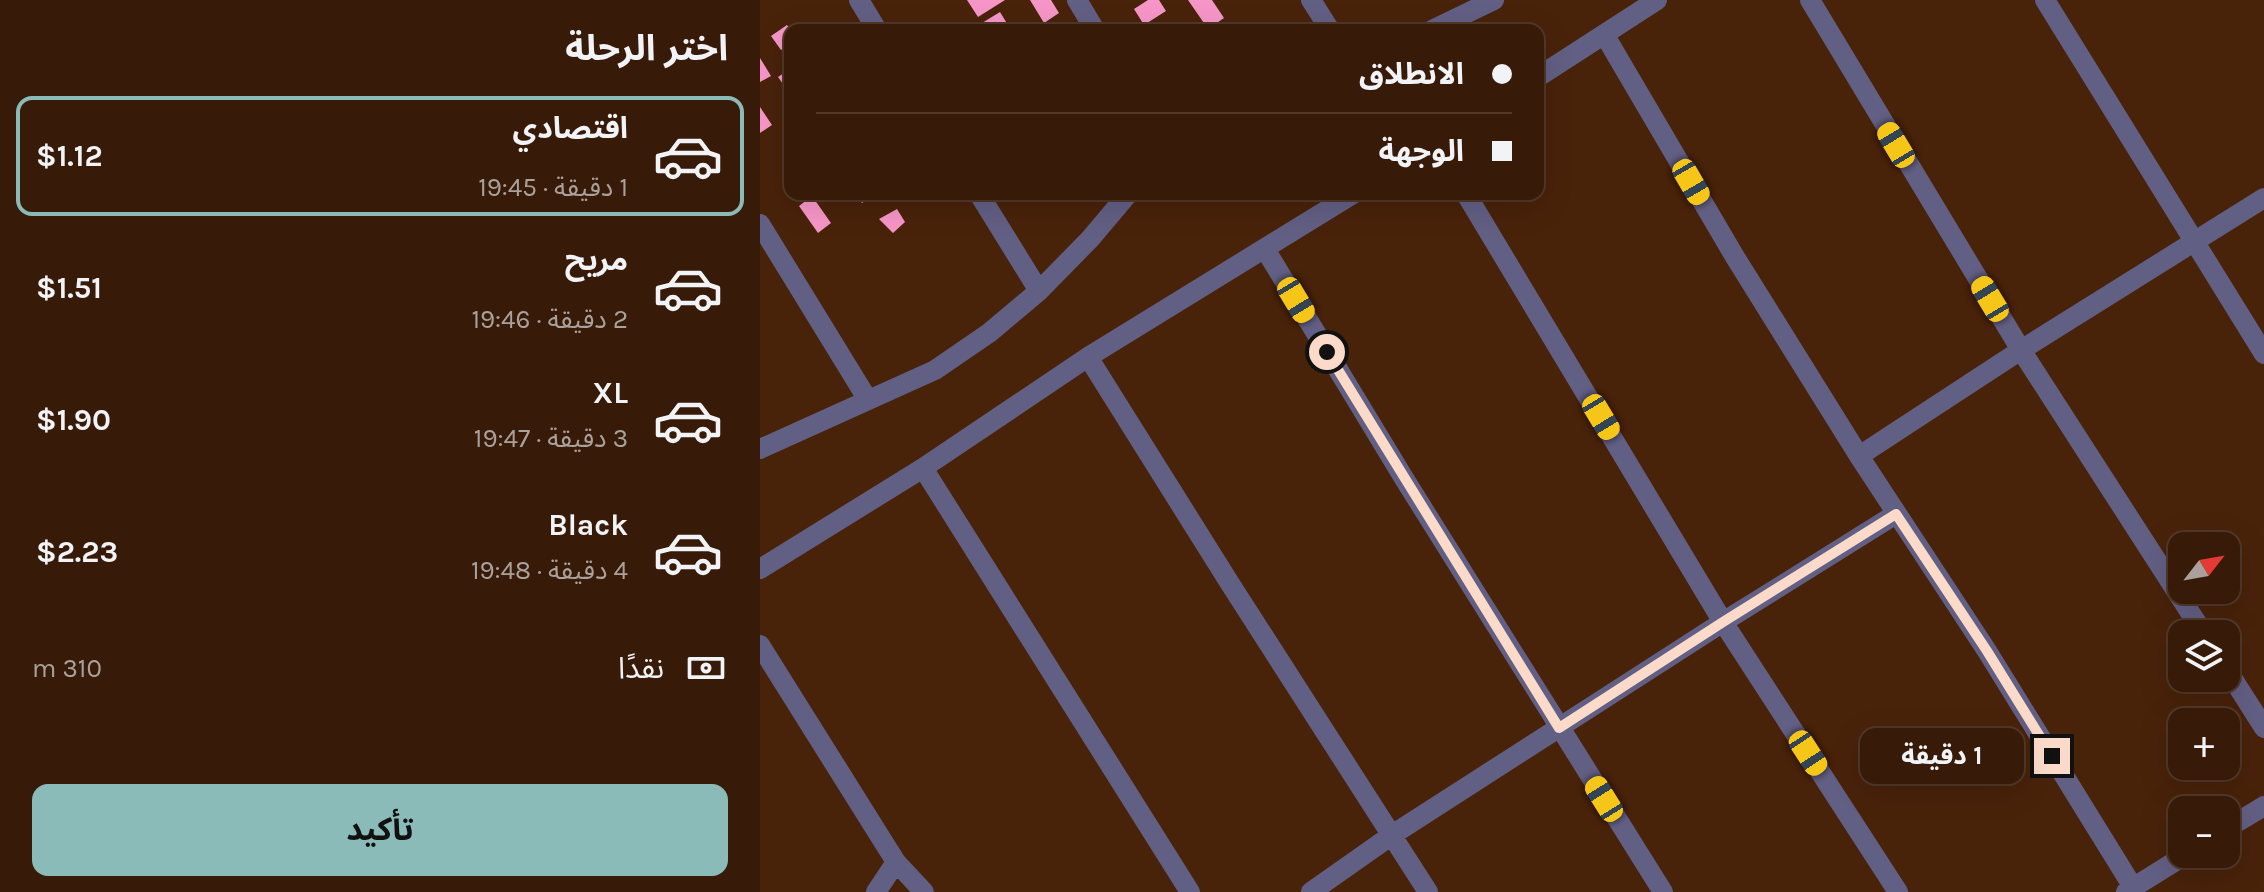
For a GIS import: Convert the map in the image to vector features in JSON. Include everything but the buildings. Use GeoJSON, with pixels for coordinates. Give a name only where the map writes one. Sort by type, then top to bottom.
{"type":"FeatureCollection","features":[{"type":"Feature","properties":{"kind":"street"},"geometry":{"type":"LineString","coordinates":[[859,0],[873,24]]}},
{"type":"Feature","properties":{"kind":"street"},"geometry":{"type":"LineString","coordinates":[[1077,0],[1091,24]]}},
{"type":"Feature","properties":{"kind":"street"},"geometry":{"type":"LineString","coordinates":[[1311,0],[1326,24]]}},
{"type":"Feature","properties":{"kind":"street"},"geometry":{"type":"LineString","coordinates":[[1444,24],[1494,0]]}},
{"type":"Feature","properties":{"kind":"street"},"geometry":{"type":"LineString","coordinates":[[1544,73],[1657,0]]}},
{"type":"Feature","properties":{"kind":"street"},"geometry":{"type":"LineString","coordinates":[[1810,0],[2021,350],[2195,620]]}},
{"type":"Feature","properties":{"kind":"street"},"geometry":{"type":"LineString","coordinates":[[2045,0],[2264,354]]}},
{"type":"Feature","properties":{"kind":"street"},"geometry":{"type":"LineString","coordinates":[[1604,34],[1735,257],[1896,514],[1987,651],[2132,890],[2168,866]]}},
{"type":"Feature","properties":{"kind":"street"},"geometry":{"type":"LineString","coordinates":[[1859,456],[2264,198]]}},
{"type":"Feature","properties":{"kind":"street"},"geometry":{"type":"LineString","coordinates":[[983,200],[1039,291]]}},
{"type":"Feature","properties":{"kind":"street"},"geometry":{"type":"LineString","coordinates":[[760,449],[935,370],[989,333],[1039,291],[1123,200]]}},
{"type":"Feature","properties":{"kind":"street"},"geometry":{"type":"LineString","coordinates":[[760,569],[923,468],[1088,357],[1343,200]]}},
{"type":"Feature","properties":{"kind":"street"},"geometry":{"type":"LineString","coordinates":[[1470,200],[1723,622],[1898,892]]}},
{"type":"Feature","properties":{"kind":"street"},"geometry":{"type":"LineString","coordinates":[[760,224],[868,400]]}},
{"type":"Feature","properties":{"kind":"street"},"geometry":{"type":"LineString","coordinates":[[1265,249],[1663,892]]}},
{"type":"Feature","properties":{"kind":"street"},"geometry":{"type":"LineString","coordinates":[[1088,357],[1428,892]]}},
{"type":"Feature","properties":{"kind":"street"},"geometry":{"type":"LineString","coordinates":[[923,468],[1077,708],[1190,892]]}},
{"type":"Feature","properties":{"kind":"street"},"geometry":{"type":"LineString","coordinates":[[1311,892],[1392,835],[1896,514]]}},
{"type":"Feature","properties":{"kind":"street"},"geometry":{"type":"LineString","coordinates":[[760,645],[896,862],[924,892]]}},
{"type":"Feature","properties":{"kind":"street"},"geometry":{"type":"LineString","coordinates":[[2240,690],[2264,728]]}},
{"type":"Feature","properties":{"kind":"street"},"geometry":{"type":"LineString","coordinates":[[2240,821],[2264,806]]}},
{"type":"Feature","properties":{"kind":"street"},"geometry":{"type":"LineString","coordinates":[[876,892],[896,862]]}},
{"type":"Feature","properties":{"kind":"route"},"geometry":{"type":"LineString","coordinates":[[1327,352],[1559,728],[1896,514],[2052,756]]}}]}
